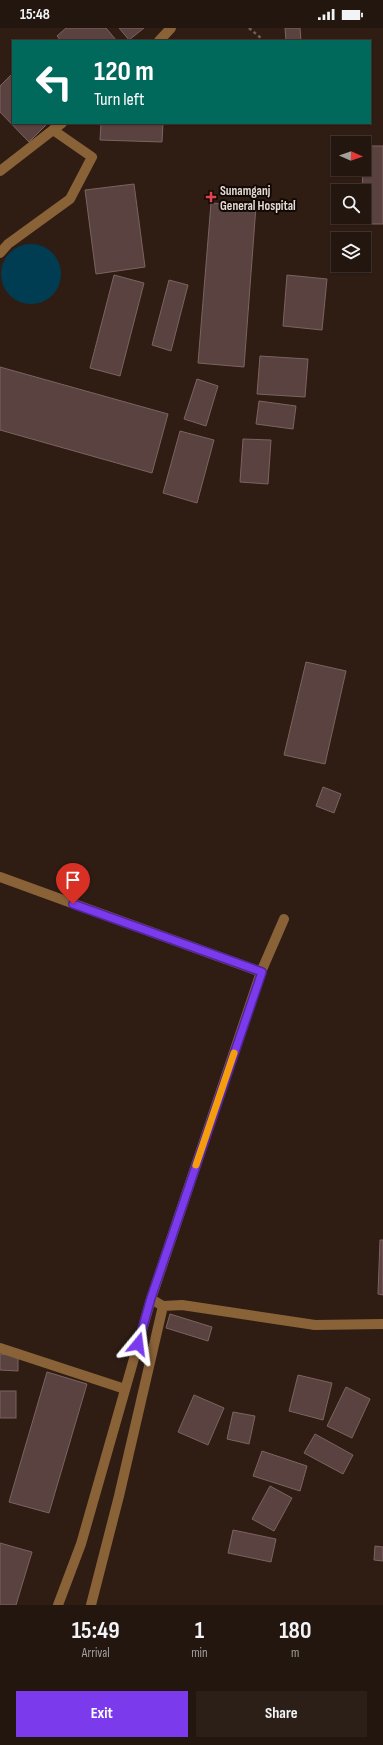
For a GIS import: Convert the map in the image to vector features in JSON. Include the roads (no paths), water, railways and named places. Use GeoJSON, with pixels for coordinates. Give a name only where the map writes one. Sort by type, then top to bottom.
{"type":"FeatureCollection","features":[{"type":"Feature","properties":{"kind":"street"},"geometry":{"type":"LineString","coordinates":[[161,40],[171,28]]}},
{"type":"Feature","properties":{"kind":"street"},"geometry":{"type":"LineString","coordinates":[[0,172],[61,124]]}},
{"type":"Feature","properties":{"kind":"street"},"geometry":{"type":"LineString","coordinates":[[0,253],[8,244],[70,199],[92,157],[53,130]]}},
{"type":"Feature","properties":{"kind":"street"},"geometry":{"type":"LineString","coordinates":[[0,877],[262,972]]}},
{"type":"Feature","properties":{"kind":"street"},"geometry":{"type":"LineString","coordinates":[[58,1605],[82,1544],[151,1298],[262,972],[284,919]]}},
{"type":"Feature","properties":{"kind":"street"},"geometry":{"type":"LineString","coordinates":[[151,1298],[163,1306],[182,1305],[315,1325],[383,1324]]}},
{"type":"Feature","properties":{"kind":"street"},"geometry":{"type":"LineString","coordinates":[[91,1605],[120,1496],[163,1306]]}},
{"type":"Feature","properties":{"kind":"street"},"geometry":{"type":"LineString","coordinates":[[0,1348],[125,1389]]}},
{"type":"Feature","properties":{"kind":"water"},"geometry":{"type":"Polygon","coordinates":[[[31,244],[47,249],[52,253],[56,258],[61,274],[56,290],[52,295],[47,299],[31,304],[15,299],[10,295],[6,290],[1,274],[6,258],[10,253],[15,249],[31,244]]]}},
{"type":"Feature","properties":{"kind":"place","name":"Sunamganj General Hospital"},"geometry":{"type":"Point","coordinates":[211,197]}}]}
